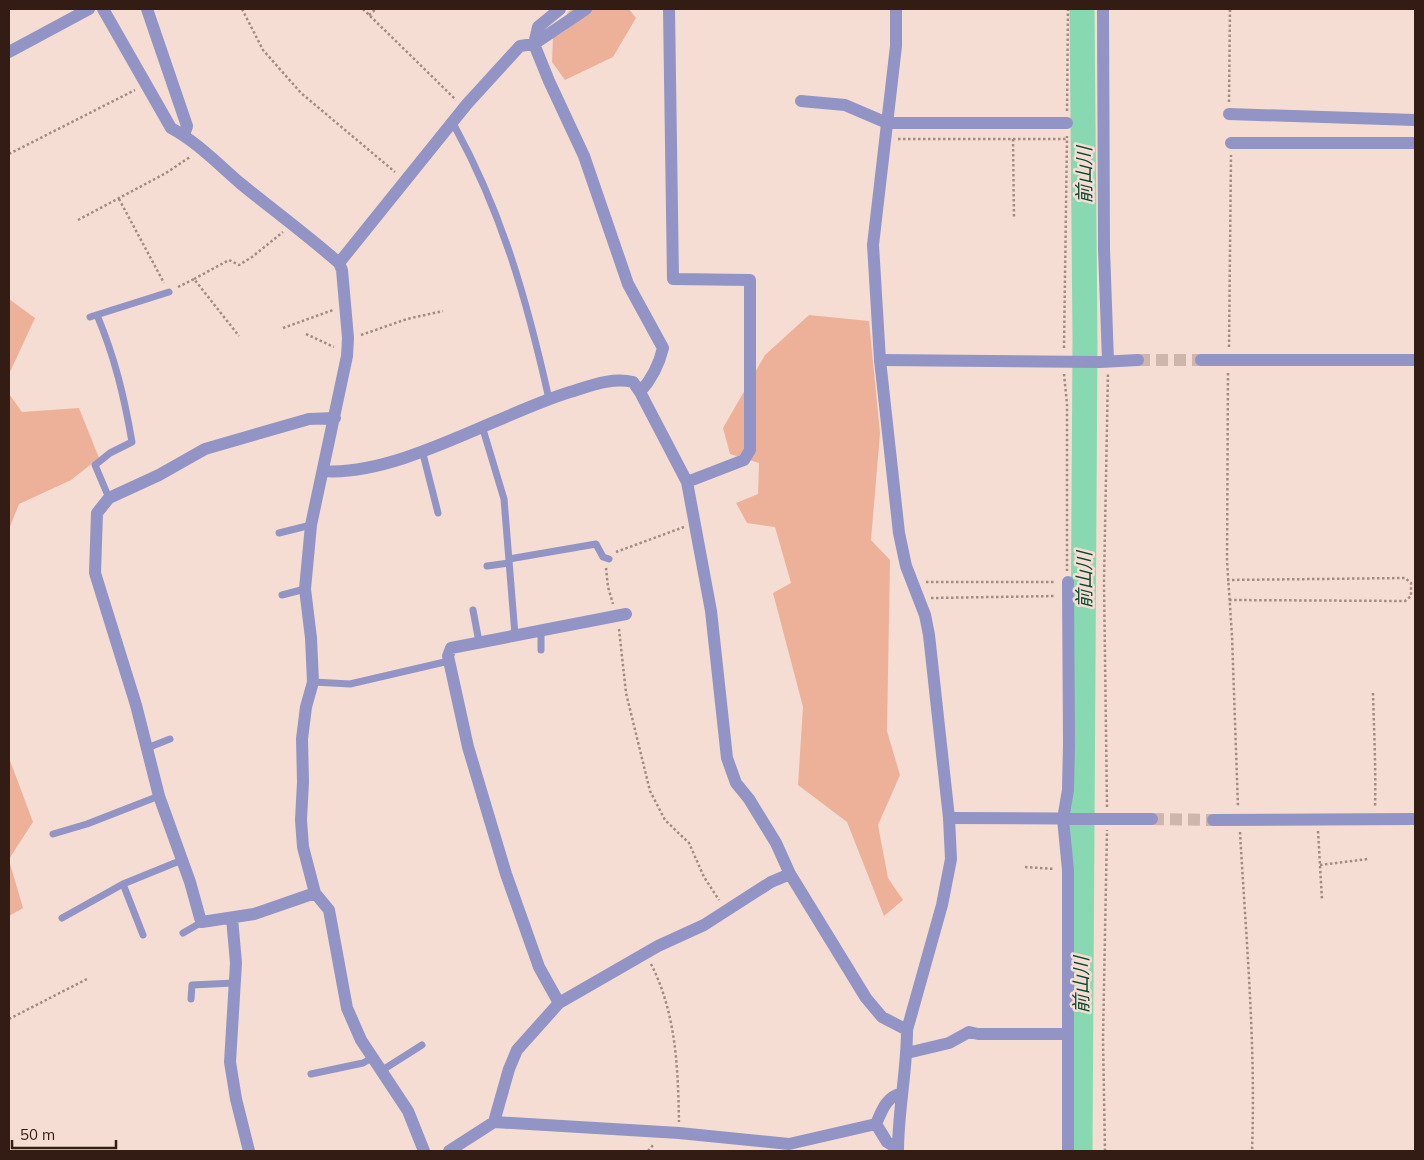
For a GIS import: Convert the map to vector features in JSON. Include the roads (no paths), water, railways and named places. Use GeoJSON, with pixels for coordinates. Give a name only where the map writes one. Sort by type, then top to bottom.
{"type":"FeatureCollection","features":[{"type":"Feature","properties":{"kind":"street"},"geometry":{"type":"LineString","coordinates":[[9,52],[89,9]]}},
{"type":"Feature","properties":{"kind":"street"},"geometry":{"type":"LineString","coordinates":[[103,9],[167,124],[184,135],[293,224],[339,263],[342,270],[348,338],[347,352],[335,418],[311,525],[305,589],[311,638],[313,682],[306,707],[302,739],[304,782],[301,820],[303,847],[315,893],[329,910],[347,1008],[372,1058],[408,1111],[424,1151]]}},
{"type":"Feature","properties":{"kind":"street"},"geometry":{"type":"LineString","coordinates":[[147,9],[187,126],[184,135]]}},
{"type":"Feature","properties":{"kind":"street"},"geometry":{"type":"LineString","coordinates":[[560,9],[538,27],[534,44],[584,156],[628,284],[663,348],[660,361],[648,383],[640,392]]}},
{"type":"Feature","properties":{"kind":"street"},"geometry":{"type":"LineString","coordinates":[[339,263],[466,104],[520,46],[534,44],[586,9]]}},
{"type":"Feature","properties":{"kind":"street"},"geometry":{"type":"LineString","coordinates":[[670,9],[673,279],[750,280],[750,450],[744,460],[687,482]]}},
{"type":"Feature","properties":{"kind":"street"},"geometry":{"type":"LineString","coordinates":[[896,9],[896,46],[873,245],[880,360],[899,533],[906,566],[925,615],[932,662],[935,705],[949,818],[951,860],[947,884],[907,1030],[907,1053],[897,1126],[898,1150]]}},
{"type":"Feature","properties":{"kind":"street"},"geometry":{"type":"LineString","coordinates":[[1103,9],[1104,362]]}},
{"type":"Feature","properties":{"kind":"street"},"geometry":{"type":"LineString","coordinates":[[801,101],[845,105],[887,123],[1067,123]]}},
{"type":"Feature","properties":{"kind":"street"},"geometry":{"type":"LineString","coordinates":[[1229,114],[1415,120]]}},
{"type":"Feature","properties":{"kind":"street"},"geometry":{"type":"LineString","coordinates":[[1231,143],[1415,143]]}},
{"type":"Feature","properties":{"kind":"street"},"geometry":{"type":"LineString","coordinates":[[880,360],[1104,362],[1138,360]]}},
{"type":"Feature","properties":{"kind":"street"},"geometry":{"type":"LineString","coordinates":[[1202,360],[1415,360]]}},
{"type":"Feature","properties":{"kind":"street"},"geometry":{"type":"LineString","coordinates":[[323,471],[333,472],[372,466],[422,450],[549,399],[611,381],[633,382],[687,482],[711,611],[727,758],[736,783],[776,843],[790,874],[866,998],[882,1017],[907,1030]]}},
{"type":"Feature","properties":{"kind":"street"},"geometry":{"type":"LineString","coordinates":[[315,893],[254,914],[202,922],[182,860],[158,796],[147,748],[95,573],[97,513],[109,498],[159,475],[205,449],[309,419],[335,418]]}},
{"type":"Feature","properties":{"kind":"street"},"geometry":{"type":"LineString","coordinates":[[1068,582],[1068,1151]]}},
{"type":"Feature","properties":{"kind":"street"},"geometry":{"type":"LineString","coordinates":[[559,1003],[539,967],[506,874],[468,747],[449,661],[451,648],[621,614]]}},
{"type":"Feature","properties":{"kind":"street"},"geometry":{"type":"LineString","coordinates":[[949,818],[1152,819]]}},
{"type":"Feature","properties":{"kind":"street"},"geometry":{"type":"LineString","coordinates":[[1213,820],[1415,819]]}},
{"type":"Feature","properties":{"kind":"street"},"geometry":{"type":"LineString","coordinates":[[494,1122],[509,1070],[517,1050],[559,1003],[646,954],[704,925],[728,909],[790,874]]}},
{"type":"Feature","properties":{"kind":"street"},"geometry":{"type":"LineString","coordinates":[[232,918],[236,963],[230,1062],[236,1099],[249,1151]]}},
{"type":"Feature","properties":{"kind":"street"},"geometry":{"type":"LineString","coordinates":[[907,1053],[949,1043],[969,1032],[978,1034],[1068,1034]]}},
{"type":"Feature","properties":{"kind":"street"},"geometry":{"type":"LineString","coordinates":[[876,1124],[883,1107],[892,1095],[902,1093]]}},
{"type":"Feature","properties":{"kind":"street"},"geometry":{"type":"LineString","coordinates":[[449,1151],[494,1122],[679,1133],[789,1144],[876,1124]]}},
{"type":"Feature","properties":{"kind":"street"},"geometry":{"type":"LineString","coordinates":[[876,1124],[887,1142],[898,1150]]}},
{"type":"Feature","properties":{"kind":"lane"},"geometry":{"type":"LineString","coordinates":[[451,124],[455,126],[475,164],[507,244],[529,311],[549,399]]}},
{"type":"Feature","properties":{"kind":"lane"},"geometry":{"type":"LineString","coordinates":[[109,498],[95,465],[110,453],[132,442],[124,394],[113,352],[94,316],[169,292]]}},
{"type":"Feature","properties":{"kind":"lane"},"geometry":{"type":"LineString","coordinates":[[482,426],[504,499],[515,635]]}},
{"type":"Feature","properties":{"kind":"lane"},"geometry":{"type":"LineString","coordinates":[[422,450],[438,514]]}},
{"type":"Feature","properties":{"kind":"lane"},"geometry":{"type":"LineString","coordinates":[[279,533],[311,525]]}},
{"type":"Feature","properties":{"kind":"lane"},"geometry":{"type":"LineString","coordinates":[[487,566],[596,544],[603,557],[608,559]]}},
{"type":"Feature","properties":{"kind":"lane"},"geometry":{"type":"LineString","coordinates":[[282,595],[305,589]]}},
{"type":"Feature","properties":{"kind":"lane"},"geometry":{"type":"LineString","coordinates":[[473,610],[480,642]]}},
{"type":"Feature","properties":{"kind":"lane"},"geometry":{"type":"LineString","coordinates":[[541,650],[542,629]]}},
{"type":"Feature","properties":{"kind":"lane"},"geometry":{"type":"LineString","coordinates":[[313,682],[350,684],[449,661]]}},
{"type":"Feature","properties":{"kind":"lane"},"geometry":{"type":"LineString","coordinates":[[147,748],[170,739]]}},
{"type":"Feature","properties":{"kind":"lane"},"geometry":{"type":"LineString","coordinates":[[53,834],[87,824],[158,796]]}},
{"type":"Feature","properties":{"kind":"lane"},"geometry":{"type":"LineString","coordinates":[[62,918],[123,884],[182,860]]}},
{"type":"Feature","properties":{"kind":"lane"},"geometry":{"type":"LineString","coordinates":[[123,884],[143,935]]}},
{"type":"Feature","properties":{"kind":"lane"},"geometry":{"type":"LineString","coordinates":[[183,933],[202,922]]}},
{"type":"Feature","properties":{"kind":"lane"},"geometry":{"type":"LineString","coordinates":[[191,999],[192,985],[234,982]]}},
{"type":"Feature","properties":{"kind":"lane"},"geometry":{"type":"LineString","coordinates":[[381,1071],[422,1045]]}},
{"type":"Feature","properties":{"kind":"lane"},"geometry":{"type":"LineString","coordinates":[[311,1074],[363,1063],[372,1058]]}},
{"type":"Feature","properties":{"kind":"waterway","name":"前山川"},"geometry":{"type":"LineString","coordinates":[[1080,1151],[1085,340],[1082,9]]}},
{"type":"Feature","properties":{"kind":"tunnel"},"geometry":{"type":"LineString","coordinates":[[1138,360],[1201,360]]}},
{"type":"Feature","properties":{"kind":"tunnel"},"geometry":{"type":"LineString","coordinates":[[1152,819],[1213,820]]}}]}
